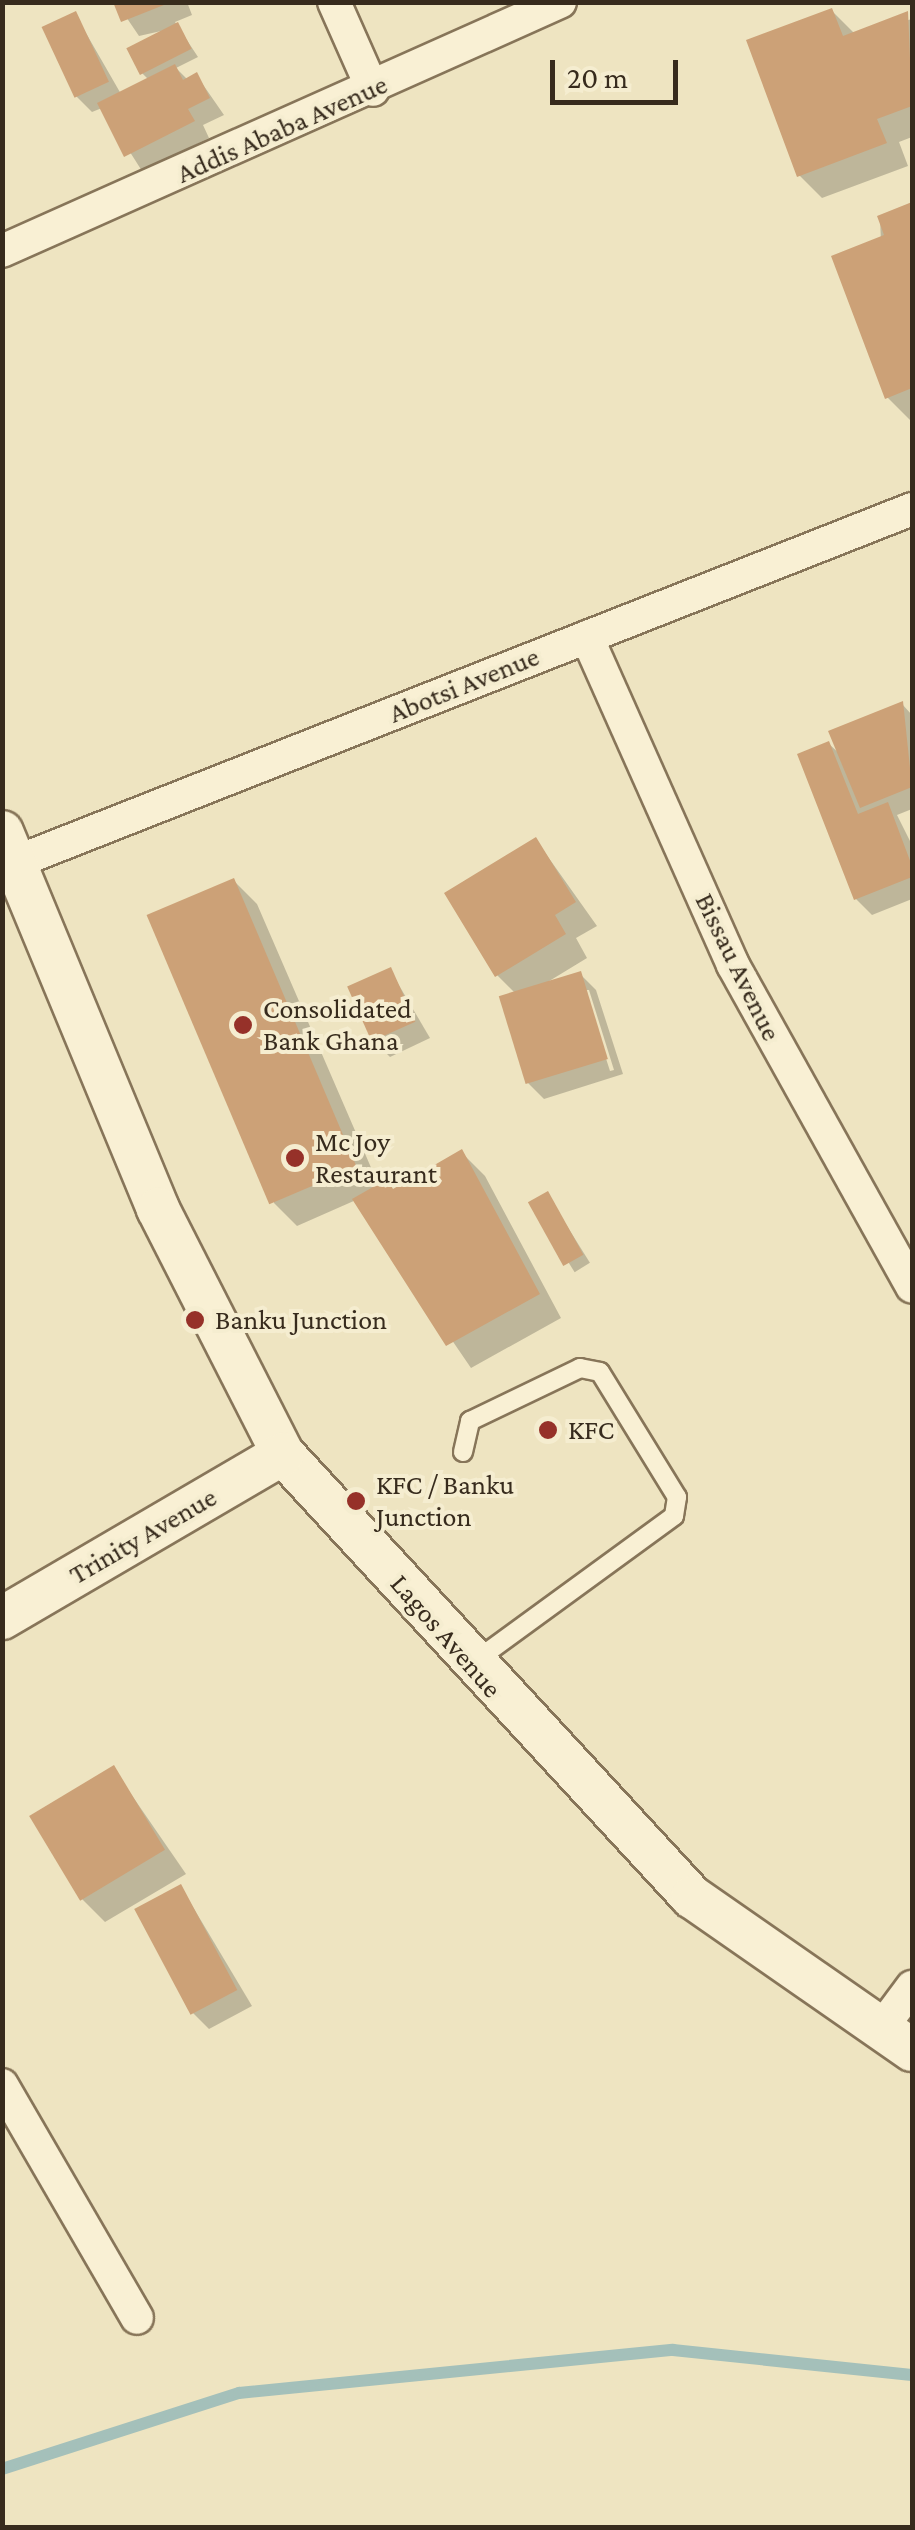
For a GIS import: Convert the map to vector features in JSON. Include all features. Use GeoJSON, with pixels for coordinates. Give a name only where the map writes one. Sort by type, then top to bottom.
{"type":"FeatureCollection","features":[{"type":"Feature","properties":{"kind":"street"},"geometry":{"type":"LineString","coordinates":[[334,2],[373,90]]}},
{"type":"Feature","properties":{"kind":"street","name":"Addis Ababa Avenue"},"geometry":{"type":"LineString","coordinates":[[2,251],[373,90],[560,2]]}},
{"type":"Feature","properties":{"kind":"street","name":"Abotsi Avenue"},"geometry":{"type":"LineString","coordinates":[[9,847],[587,637],[912,509]]}},
{"type":"Feature","properties":{"kind":"street","name":"Bissau Avenue"},"geometry":{"type":"LineString","coordinates":[[587,637],[733,965],[912,1286]]}},
{"type":"Feature","properties":{"kind":"street","name":"Lagos Avenue"},"geometry":{"type":"LineString","coordinates":[[9,847],[158,1209],[283,1454],[470,1665],[692,1897],[896,2040]]}},
{"type":"Feature","properties":{"kind":"street","name":"Trinity Avenue"},"geometry":{"type":"LineString","coordinates":[[2,1618],[283,1454]]}},
{"type":"Feature","properties":{"kind":"street"},"geometry":{"type":"LineString","coordinates":[[896,2040],[912,1988]]}},
{"type":"Feature","properties":{"kind":"street"},"geometry":{"type":"LineString","coordinates":[[2,2085],[138,2318]]}},
{"type":"Feature","properties":{"kind":"lane"},"geometry":{"type":"LineString","coordinates":[[463,1452],[470,1421],[580,1368],[600,1372],[677,1496],[674,1516],[470,1665]]}},
{"type":"Feature","properties":{"kind":"building"},"geometry":{"type":"Polygon","coordinates":[[[113,2],[169,2],[169,3],[121,22],[113,2]]]}},
{"type":"Feature","properties":{"kind":"building"},"geometry":{"type":"Polygon","coordinates":[[[832,8],[843,36],[908,11],[912,106],[877,119],[887,143],[797,177],[746,40],[832,8]]]}},
{"type":"Feature","properties":{"kind":"building"},"geometry":{"type":"Polygon","coordinates":[[[76,11],[109,82],[75,98],[42,27],[76,11]]]}},
{"type":"Feature","properties":{"kind":"building"},"geometry":{"type":"Polygon","coordinates":[[[178,22],[192,49],[140,75],[126,48],[178,22]]]}},
{"type":"Feature","properties":{"kind":"building"},"geometry":{"type":"Polygon","coordinates":[[[175,64],[183,80],[197,72],[210,98],[188,109],[195,121],[124,157],[97,103],[175,64]]]}},
{"type":"Feature","properties":{"kind":"building"},"geometry":{"type":"Polygon","coordinates":[[[912,202],[912,388],[885,399],[831,256],[884,235],[877,216],[912,202]]]}},
{"type":"Feature","properties":{"kind":"building"},"geometry":{"type":"Polygon","coordinates":[[[903,701],[912,787],[860,808],[828,731],[903,701]]]}},
{"type":"Feature","properties":{"kind":"building"},"geometry":{"type":"Polygon","coordinates":[[[829,741],[858,814],[888,802],[912,866],[912,877],[854,900],[797,754],[829,741]]]}},
{"type":"Feature","properties":{"kind":"building"},"geometry":{"type":"Polygon","coordinates":[[[536,837],[576,902],[555,915],[566,934],[495,977],[444,893],[536,837]]]}},
{"type":"Feature","properties":{"kind":"building"},"geometry":{"type":"Polygon","coordinates":[[[234,878],[357,1167],[269,1204],[147,915],[234,878]]]}},
{"type":"Feature","properties":{"kind":"building"},"geometry":{"type":"Polygon","coordinates":[[[391,967],[415,1022],[372,1041],[347,987],[391,967]]]}},
{"type":"Feature","properties":{"kind":"building"},"geometry":{"type":"Polygon","coordinates":[[[581,971],[608,1059],[526,1084],[499,996],[581,971]]]}},
{"type":"Feature","properties":{"kind":"building"},"geometry":{"type":"Polygon","coordinates":[[[462,1149],[540,1294],[446,1346],[352,1199],[387,1179],[393,1189],[462,1149]]]}},
{"type":"Feature","properties":{"kind":"building"},"geometry":{"type":"Polygon","coordinates":[[[548,1191],[583,1255],[563,1266],[528,1202],[548,1191]]]}},
{"type":"Feature","properties":{"kind":"building"},"geometry":{"type":"Polygon","coordinates":[[[114,1765],[165,1850],[80,1901],[29,1816],[114,1765]]]}},
{"type":"Feature","properties":{"kind":"building"},"geometry":{"type":"Polygon","coordinates":[[[181,1884],[237,1990],[191,2015],[134,1909],[181,1884]]]}},
{"type":"Feature","properties":{"kind":"waterway"},"geometry":{"type":"LineString","coordinates":[[2,2469],[239,2393],[673,2350],[912,2375]]}},
{"type":"Feature","properties":{"kind":"place","name":"Consolidated Bank Ghana"},"geometry":{"type":"Point","coordinates":[243,1025]}},
{"type":"Feature","properties":{"kind":"place","name":"Mc Joy Restaurant"},"geometry":{"type":"Point","coordinates":[295,1158]}},
{"type":"Feature","properties":{"kind":"place","name":"Banku Junction"},"geometry":{"type":"Point","coordinates":[195,1320]}},
{"type":"Feature","properties":{"kind":"place","name":"KFC"},"geometry":{"type":"Point","coordinates":[548,1430]}},
{"type":"Feature","properties":{"kind":"place","name":"KFC / Banku Junction"},"geometry":{"type":"Point","coordinates":[356,1501]}}]}
